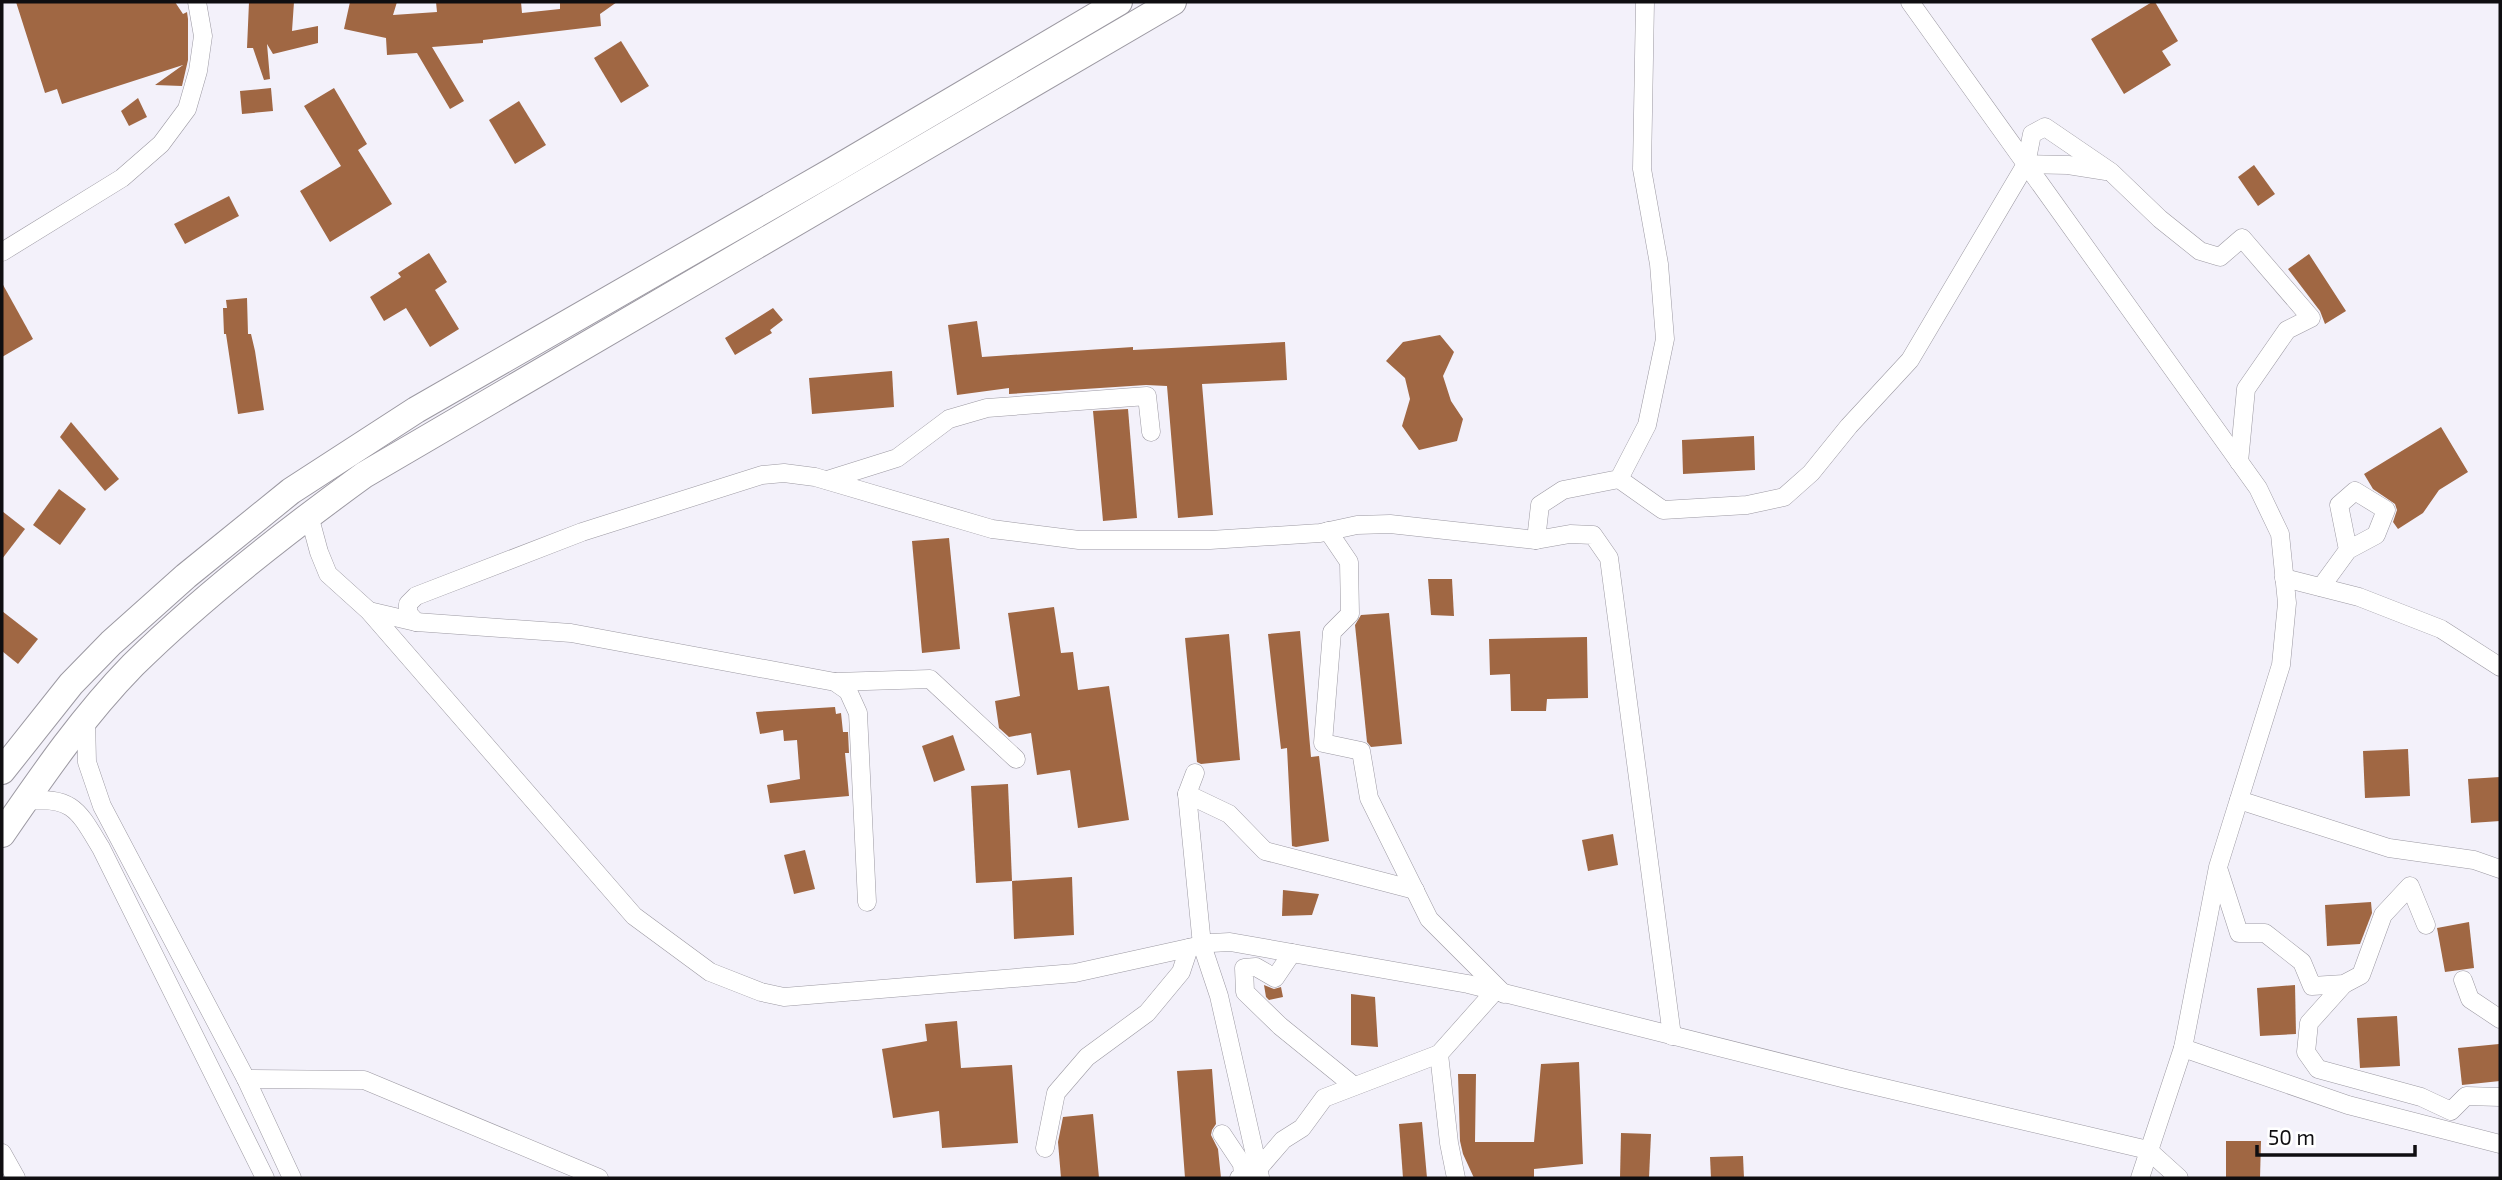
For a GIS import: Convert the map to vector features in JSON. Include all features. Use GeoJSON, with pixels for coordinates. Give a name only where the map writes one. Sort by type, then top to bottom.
{"type":"FeatureCollection","features":[{"type":"Feature","properties":{"kind":"main road"},"geometry":{"type":"LineString","coordinates":[[2,834],[51,761],[132,667],[204,601],[309,515],[400,452],[1173,2]]}},
{"type":"Feature","properties":{"kind":"main road"},"geometry":{"type":"LineString","coordinates":[[2,771],[71,684],[111,643],[186,576],[291,492],[416,410],[834,170],[1104,5]]}},
{"type":"Feature","properties":{"kind":"street"},"geometry":{"type":"LineString","coordinates":[[2,251],[121,178],[161,144],[187,109],[198,71],[203,36],[197,2]]}},
{"type":"Feature","properties":{"kind":"street"},"geometry":{"type":"LineString","coordinates":[[1619,479],[1647,425],[1665,339],[1659,264],[1642,169],[1645,2]]}},
{"type":"Feature","properties":{"kind":"street"},"geometry":{"type":"LineString","coordinates":[[1910,2],[2258,488],[2280,534],[2287,603],[2281,664],[2218,867],[2183,1048],[2140,1178]]}},
{"type":"Feature","properties":{"kind":"street"},"geometry":{"type":"LineString","coordinates":[[1104,5],[1113,37]]}},
{"type":"Feature","properties":{"kind":"street"},"geometry":{"type":"LineString","coordinates":[[1536,540],[1540,505],[1563,490],[1619,479],[1663,510],[1747,505],[1784,497],[1811,473],[1849,426],[1910,359],[2026,164],[2032,134],[2045,127],[2111,172],[2160,219],[2200,251],[2220,257],[2242,238],[2311,318],[2287,330],[2246,389],[2239,462]]}},
{"type":"Feature","properties":{"kind":"street"},"geometry":{"type":"LineString","coordinates":[[2026,164],[2068,165],[2111,172]]}},
{"type":"Feature","properties":{"kind":"street"},"geometry":{"type":"LineString","coordinates":[[827,481],[897,458],[949,419],[987,408],[1147,396],[1151,432]]}},
{"type":"Feature","properties":{"kind":"street"},"geometry":{"type":"LineString","coordinates":[[416,622],[408,613],[408,604],[416,596],[582,532],[762,475],[785,473],[827,481],[992,528],[1079,540],[1210,540],[1390,524],[1536,540],[1570,534],[1593,535],[1609,558],[1672,1036]]}},
{"type":"Feature","properties":{"kind":"street"},"geometry":{"type":"LineString","coordinates":[[309,515],[318,552],[328,574],[369,611],[634,916],[710,972],[761,992],[784,997],[1075,973],[1196,946],[1230,942],[1499,992],[2148,1150],[2179,1178]]}},
{"type":"Feature","properties":{"kind":"street"},"geometry":{"type":"LineString","coordinates":[[1328,531],[1349,562],[1350,614],[1332,632],[1323,743],[1361,751],[1369,798],[1429,919],[1499,992]]}},
{"type":"Feature","properties":{"kind":"street"},"geometry":{"type":"LineString","coordinates":[[2321,587],[2348,550]]}},
{"type":"Feature","properties":{"kind":"street"},"geometry":{"type":"LineString","coordinates":[[2284,578],[2359,597],[2441,629],[2500,667]]}},
{"type":"Feature","properties":{"kind":"street"},"geometry":{"type":"LineString","coordinates":[[369,611],[416,622],[571,633],[835,682],[930,679],[1016,759]]}},
{"type":"Feature","properties":{"kind":"street"},"geometry":{"type":"LineString","coordinates":[[835,682],[848,691],[858,713],[867,902]]}},
{"type":"Feature","properties":{"kind":"street"},"geometry":{"type":"LineString","coordinates":[[86,720],[87,762],[102,806],[246,1079],[292,1178]]}},
{"type":"Feature","properties":{"kind":"street"},"geometry":{"type":"LineString","coordinates":[[1195,773],[1187,794],[1196,946],[1219,996],[1252,1176]]}},
{"type":"Feature","properties":{"kind":"street"},"geometry":{"type":"LineString","coordinates":[[1187,794],[1229,814],[1265,851],[1415,890]]}},
{"type":"Feature","properties":{"kind":"street"},"geometry":{"type":"LineString","coordinates":[[24,801],[50,799],[65,804],[83,818],[102,848],[265,1178]]}},
{"type":"Feature","properties":{"kind":"street"},"geometry":{"type":"LineString","coordinates":[[2239,800],[2389,848],[2474,860],[2500,869]]}},
{"type":"Feature","properties":{"kind":"street"},"geometry":{"type":"LineString","coordinates":[[2218,867],[2239,933],[2265,933],[2302,962],[2312,986],[2344,984]]}},
{"type":"Feature","properties":{"kind":"street"},"geometry":{"type":"LineString","coordinates":[[2426,925],[2410,886],[2383,915],[2361,975],[2344,984],[2309,1023],[2306,1052],[2318,1069],[2421,1097],[2451,1111],[2466,1096],[2500,1097]]}},
{"type":"Feature","properties":{"kind":"street"},"geometry":{"type":"LineString","coordinates":[[1045,1148],[1056,1093],[1087,1057],[1147,1013],[1181,972],[1196,946]]}},
{"type":"Feature","properties":{"kind":"street"},"geometry":{"type":"LineString","coordinates":[[1292,953],[1275,978],[1256,967],[1244,968],[1245,992],[1280,1026],[1354,1086]]}},
{"type":"Feature","properties":{"kind":"street"},"geometry":{"type":"LineString","coordinates":[[2463,980],[2470,999],[2500,1019]]}},
{"type":"Feature","properties":{"kind":"street"},"geometry":{"type":"LineString","coordinates":[[1252,1176],[1283,1140],[1302,1128],[1324,1098],[1439,1054],[1499,992]]}},
{"type":"Feature","properties":{"kind":"street"},"geometry":{"type":"LineString","coordinates":[[2183,1048],[2348,1105],[2500,1144]]}},
{"type":"Feature","properties":{"kind":"street"},"geometry":{"type":"LineString","coordinates":[[1439,1054],[1449,1143],[1456,1178]]}},
{"type":"Feature","properties":{"kind":"street"},"geometry":{"type":"LineString","coordinates":[[246,1079],[364,1080],[598,1178]]}},
{"type":"Feature","properties":{"kind":"street"},"geometry":{"type":"LineString","coordinates":[[1223,1134],[1252,1176]]}},
{"type":"Feature","properties":{"kind":"street"},"geometry":{"type":"LineString","coordinates":[[2,1153],[16,1178]]}},
{"type":"Feature","properties":{"kind":"building"},"geometry":{"type":"Polygon","coordinates":[[[16,2],[175,2],[183,14],[187,12],[188,19],[188,60],[182,86],[155,85],[183,65],[62,104],[57,89],[45,93],[16,2]]]}},
{"type":"Feature","properties":{"kind":"building"},"geometry":{"type":"Polygon","coordinates":[[[249,2],[294,2],[292,31],[318,26],[318,43],[273,54],[267,44],[270,79],[264,80],[253,48],[247,48],[249,2]]]}},
{"type":"Feature","properties":{"kind":"building"},"geometry":{"type":"Polygon","coordinates":[[[350,2],[397,2],[393,15],[437,12],[436,2],[521,2],[522,13],[560,9],[560,2],[617,2],[600,14],[601,26],[483,40],[483,43],[432,47],[464,101],[450,109],[417,53],[387,55],[386,38],[344,29],[350,2]]]}},
{"type":"Feature","properties":{"kind":"building"},"geometry":{"type":"Polygon","coordinates":[[[2155,2],[2178,41],[2162,51],[2171,65],[2124,94],[2091,39],[2155,2]]]}},
{"type":"Feature","properties":{"kind":"building"},"geometry":{"type":"Polygon","coordinates":[[[621,41],[649,86],[621,103],[594,58],[621,41]]]}},
{"type":"Feature","properties":{"kind":"building"},"geometry":{"type":"Polygon","coordinates":[[[271,88],[273,111],[242,114],[240,91],[271,88]]]}},
{"type":"Feature","properties":{"kind":"building"},"geometry":{"type":"Polygon","coordinates":[[[334,88],[367,144],[358,150],[392,204],[330,242],[300,191],[341,166],[304,106],[334,88]]]}},
{"type":"Feature","properties":{"kind":"building"},"geometry":{"type":"Polygon","coordinates":[[[138,98],[147,117],[129,126],[121,111],[138,98]]]}},
{"type":"Feature","properties":{"kind":"building"},"geometry":{"type":"Polygon","coordinates":[[[519,101],[546,145],[515,164],[489,120],[519,101]]]}},
{"type":"Feature","properties":{"kind":"building"},"geometry":{"type":"Polygon","coordinates":[[[2254,165],[2275,194],[2258,206],[2238,177],[2254,165]]]}},
{"type":"Feature","properties":{"kind":"building"},"geometry":{"type":"Polygon","coordinates":[[[229,196],[239,216],[185,244],[174,224],[229,196]]]}},
{"type":"Feature","properties":{"kind":"building"},"geometry":{"type":"Polygon","coordinates":[[[429,253],[447,282],[435,290],[459,329],[430,347],[406,308],[384,321],[370,297],[401,277],[398,273],[429,253]]]}},
{"type":"Feature","properties":{"kind":"building"},"geometry":{"type":"Polygon","coordinates":[[[2309,254],[2346,311],[2325,324],[2320,311],[2288,269],[2309,254]]]}},
{"type":"Feature","properties":{"kind":"building"},"geometry":{"type":"Polygon","coordinates":[[[2,283],[33,339],[2,357],[2,283]]]}},
{"type":"Feature","properties":{"kind":"building"},"geometry":{"type":"Polygon","coordinates":[[[247,298],[248,334],[251,334],[255,351],[264,410],[238,414],[224,334],[223,308],[227,308],[226,300],[247,298]]]}},
{"type":"Feature","properties":{"kind":"building"},"geometry":{"type":"Polygon","coordinates":[[[773,308],[783,320],[770,330],[772,333],[735,355],[725,338],[773,308]]]}},
{"type":"Feature","properties":{"kind":"building"},"geometry":{"type":"Polygon","coordinates":[[[977,321],[982,357],[1133,347],[1133,350],[1285,342],[1287,380],[1202,384],[1213,515],[1178,518],[1167,386],[1009,394],[1009,388],[957,395],[948,325],[977,321]]]}},
{"type":"Feature","properties":{"kind":"building"},"geometry":{"type":"Polygon","coordinates":[[[1440,335],[1454,352],[1443,376],[1451,401],[1463,419],[1457,441],[1419,450],[1402,426],[1410,399],[1405,378],[1386,361],[1403,342],[1440,335]]]}},
{"type":"Feature","properties":{"kind":"building"},"geometry":{"type":"Polygon","coordinates":[[[892,371],[894,407],[812,414],[809,378],[892,371]]]}},
{"type":"Feature","properties":{"kind":"building"},"geometry":{"type":"Polygon","coordinates":[[[1128,409],[1137,518],[1103,521],[1093,411],[1128,409]]]}},
{"type":"Feature","properties":{"kind":"building"},"geometry":{"type":"Polygon","coordinates":[[[71,422],[119,479],[105,491],[60,437],[71,422]]]}},
{"type":"Feature","properties":{"kind":"building"},"geometry":{"type":"Polygon","coordinates":[[[2441,427],[2468,472],[2439,490],[2423,513],[2398,529],[2393,522],[2397,510],[2395,504],[2373,489],[2364,474],[2441,427]]]}},
{"type":"Feature","properties":{"kind":"building"},"geometry":{"type":"Polygon","coordinates":[[[1754,436],[1755,470],[1683,474],[1682,440],[1754,436]]]}},
{"type":"Feature","properties":{"kind":"building"},"geometry":{"type":"Polygon","coordinates":[[[59,489],[86,509],[60,545],[33,525],[59,489]]]}},
{"type":"Feature","properties":{"kind":"building"},"geometry":{"type":"Polygon","coordinates":[[[2,511],[25,529],[2,559],[2,511]]]}},
{"type":"Feature","properties":{"kind":"building"},"geometry":{"type":"Polygon","coordinates":[[[949,538],[960,649],[922,653],[912,541],[949,538]]]}},
{"type":"Feature","properties":{"kind":"building"},"geometry":{"type":"Polygon","coordinates":[[[1428,579],[1452,579],[1454,616],[1431,615],[1428,579]]]}},
{"type":"Feature","properties":{"kind":"building"},"geometry":{"type":"Polygon","coordinates":[[[1054,607],[1061,653],[1073,652],[1078,690],[1109,686],[1129,820],[1078,828],[1070,770],[1037,775],[1031,733],[1009,737],[999,728],[995,701],[1020,696],[1008,613],[1054,607]]]}},
{"type":"Feature","properties":{"kind":"building"},"geometry":{"type":"Polygon","coordinates":[[[2,611],[38,639],[18,664],[2,651],[2,611]]]}},
{"type":"Feature","properties":{"kind":"building"},"geometry":{"type":"Polygon","coordinates":[[[1389,613],[1402,744],[1371,747],[1367,742],[1355,625],[1361,615],[1389,613]]]}},
{"type":"Feature","properties":{"kind":"building"},"geometry":{"type":"Polygon","coordinates":[[[1300,631],[1311,757],[1319,756],[1329,841],[1296,847],[1292,846],[1287,748],[1281,749],[1268,634],[1300,631]]]}},
{"type":"Feature","properties":{"kind":"building"},"geometry":{"type":"Polygon","coordinates":[[[1229,634],[1240,760],[1201,764],[1197,762],[1185,638],[1229,634]]]}},
{"type":"Feature","properties":{"kind":"building"},"geometry":{"type":"Polygon","coordinates":[[[1587,637],[1588,698],[1547,699],[1546,711],[1511,711],[1510,674],[1490,675],[1489,639],[1587,637]]]}},
{"type":"Feature","properties":{"kind":"building"},"geometry":{"type":"Polygon","coordinates":[[[835,707],[836,714],[841,713],[843,732],[848,732],[849,753],[845,753],[849,796],[770,803],[767,785],[800,779],[797,740],[784,741],[783,730],[760,734],[756,712],[835,707]]]}},
{"type":"Feature","properties":{"kind":"building"},"geometry":{"type":"Polygon","coordinates":[[[953,735],[965,770],[934,782],[922,746],[953,735]]]}},
{"type":"Feature","properties":{"kind":"building"},"geometry":{"type":"Polygon","coordinates":[[[2408,749],[2410,796],[2365,798],[2363,751],[2408,749]]]}},
{"type":"Feature","properties":{"kind":"building"},"geometry":{"type":"Polygon","coordinates":[[[2500,777],[2500,821],[2471,823],[2468,779],[2500,777]]]}},
{"type":"Feature","properties":{"kind":"building"},"geometry":{"type":"Polygon","coordinates":[[[1008,784],[1012,881],[976,883],[971,786],[1008,784]]]}},
{"type":"Feature","properties":{"kind":"building"},"geometry":{"type":"Polygon","coordinates":[[[1613,834],[1618,865],[1588,871],[1582,840],[1613,834]]]}},
{"type":"Feature","properties":{"kind":"building"},"geometry":{"type":"Polygon","coordinates":[[[805,850],[815,889],[794,894],[784,855],[805,850]]]}},
{"type":"Feature","properties":{"kind":"building"},"geometry":{"type":"Polygon","coordinates":[[[1072,877],[1074,935],[1014,939],[1012,881],[1072,877]]]}},
{"type":"Feature","properties":{"kind":"building"},"geometry":{"type":"Polygon","coordinates":[[[1283,890],[1319,894],[1312,915],[1282,916],[1283,890]]]}},
{"type":"Feature","properties":{"kind":"building"},"geometry":{"type":"Polygon","coordinates":[[[2371,902],[2372,913],[2360,944],[2327,946],[2325,905],[2371,902]]]}},
{"type":"Feature","properties":{"kind":"building"},"geometry":{"type":"Polygon","coordinates":[[[2469,922],[2474,968],[2445,972],[2437,928],[2469,922]]]}},
{"type":"Feature","properties":{"kind":"building"},"geometry":{"type":"Polygon","coordinates":[[[1264,985],[1274,989],[1281,987],[1283,997],[1269,1000],[1264,985]]]}},
{"type":"Feature","properties":{"kind":"building"},"geometry":{"type":"Polygon","coordinates":[[[2295,985],[2296,1034],[2260,1036],[2257,988],[2295,985]]]}},
{"type":"Feature","properties":{"kind":"building"},"geometry":{"type":"Polygon","coordinates":[[[1351,994],[1375,997],[1378,1047],[1351,1045],[1351,994]]]}},
{"type":"Feature","properties":{"kind":"building"},"geometry":{"type":"Polygon","coordinates":[[[2397,1016],[2400,1066],[2360,1068],[2357,1018],[2397,1016]]]}},
{"type":"Feature","properties":{"kind":"building"},"geometry":{"type":"Polygon","coordinates":[[[957,1021],[961,1068],[1012,1065],[1018,1143],[942,1148],[939,1111],[893,1118],[882,1049],[927,1041],[925,1024],[957,1021]]]}},
{"type":"Feature","properties":{"kind":"building"},"geometry":{"type":"Polygon","coordinates":[[[2499,1044],[2500,1081],[2462,1085],[2458,1048],[2499,1044]]]}},
{"type":"Feature","properties":{"kind":"building"},"geometry":{"type":"Polygon","coordinates":[[[1579,1062],[1583,1164],[1534,1169],[1534,1178],[1474,1178],[1460,1141],[1458,1074],[1476,1074],[1475,1142],[1534,1142],[1541,1064],[1579,1062]]]}},
{"type":"Feature","properties":{"kind":"building"},"geometry":{"type":"Polygon","coordinates":[[[1212,1069],[1216,1124],[1211,1135],[1218,1149],[1221,1178],[1185,1178],[1177,1071],[1212,1069]]]}},
{"type":"Feature","properties":{"kind":"building"},"geometry":{"type":"Polygon","coordinates":[[[1093,1114],[1099,1178],[1061,1178],[1058,1142],[1063,1117],[1093,1114]]]}},
{"type":"Feature","properties":{"kind":"building"},"geometry":{"type":"Polygon","coordinates":[[[1422,1122],[1427,1178],[1403,1178],[1399,1124],[1422,1122]]]}},
{"type":"Feature","properties":{"kind":"building"},"geometry":{"type":"Polygon","coordinates":[[[1621,1133],[1651,1134],[1649,1178],[1620,1178],[1621,1133]]]}},
{"type":"Feature","properties":{"kind":"building"},"geometry":{"type":"Polygon","coordinates":[[[2226,1141],[2261,1141],[2260,1178],[2226,1178],[2226,1141]]]}},
{"type":"Feature","properties":{"kind":"building"},"geometry":{"type":"Polygon","coordinates":[[[1743,1156],[1744,1178],[1711,1178],[1710,1157],[1743,1156]]]}}]}
